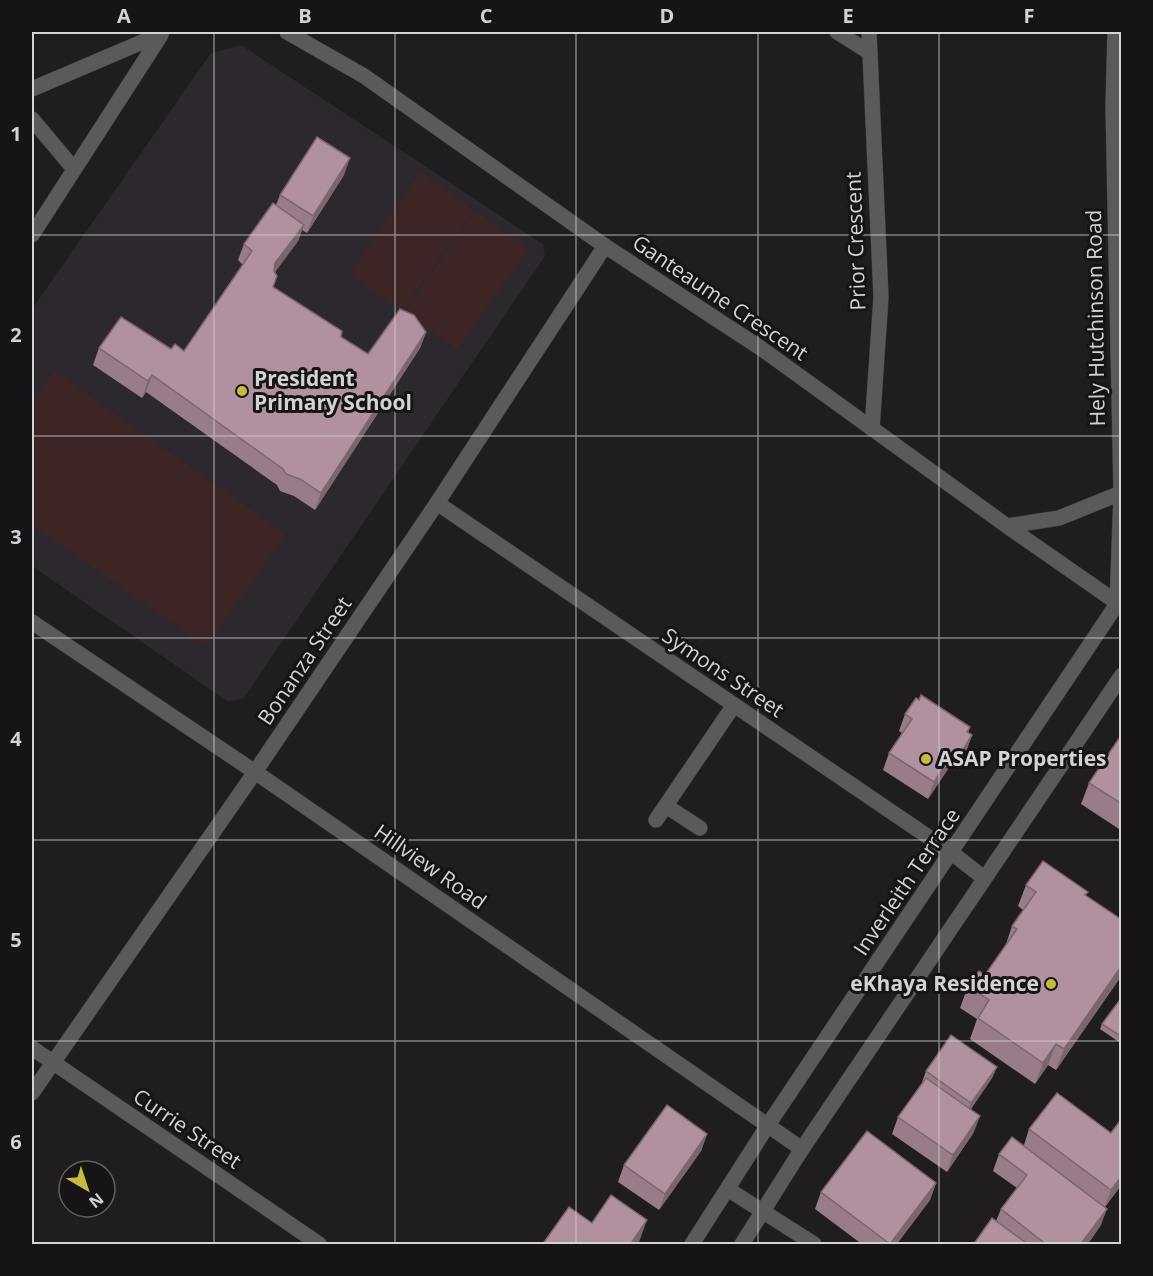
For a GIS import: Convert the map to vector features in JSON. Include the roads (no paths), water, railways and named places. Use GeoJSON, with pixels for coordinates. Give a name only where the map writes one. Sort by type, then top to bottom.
{"type":"FeatureCollection","features":[{"type":"Feature","properties":{"kind":"street","name":"Ganteaume Crescent"},"geometry":{"type":"LineString","coordinates":[[290,32],[364,76],[605,246],[762,349],[1006,526],[1120,605]]}},
{"type":"Feature","properties":{"kind":"street"},"geometry":{"type":"LineString","coordinates":[[837,32],[869,51]]}},
{"type":"Feature","properties":{"kind":"street","name":"Prior Crescent"},"geometry":{"type":"LineString","coordinates":[[869,32],[881,297],[872,429]]}},
{"type":"Feature","properties":{"kind":"street","name":"Hely Hutchinson Road"},"geometry":{"type":"LineString","coordinates":[[1115,32],[1113,107],[1121,493],[1120,605]]}},
{"type":"Feature","properties":{"kind":"street"},"geometry":{"type":"LineString","coordinates":[[32,89],[164,33]]}},
{"type":"Feature","properties":{"kind":"street"},"geometry":{"type":"LineString","coordinates":[[32,235],[164,33]]}},
{"type":"Feature","properties":{"kind":"street"},"geometry":{"type":"LineString","coordinates":[[32,119],[74,170]]}},
{"type":"Feature","properties":{"kind":"street","name":"Bonanza Street"},"geometry":{"type":"LineString","coordinates":[[32,1093],[255,772],[437,504],[605,246]]}},
{"type":"Feature","properties":{"kind":"street"},"geometry":{"type":"LineString","coordinates":[[1006,526],[1059,518],[1121,493]]}},
{"type":"Feature","properties":{"kind":"street","name":"Symons Street"},"geometry":{"type":"LineString","coordinates":[[437,504],[952,853],[984,878]]}},
{"type":"Feature","properties":{"kind":"street","name":"Inverleith Terrace"},"geometry":{"type":"LineString","coordinates":[[692,1245],[729,1190],[768,1125],[1120,605]]}},
{"type":"Feature","properties":{"kind":"street","name":"Hillview Road"},"geometry":{"type":"LineString","coordinates":[[32,622],[255,772],[802,1149]]}},
{"type":"Feature","properties":{"kind":"street"},"geometry":{"type":"LineString","coordinates":[[742,1245],[802,1149],[1122,675]]}},
{"type":"Feature","properties":{"kind":"street"},"geometry":{"type":"LineString","coordinates":[[656,820],[734,705]]}},
{"type":"Feature","properties":{"kind":"street"},"geometry":{"type":"LineString","coordinates":[[666,806],[700,828]]}},
{"type":"Feature","properties":{"kind":"street","name":"Currie Street"},"geometry":{"type":"LineString","coordinates":[[32,1048],[315,1244]]}},
{"type":"Feature","properties":{"kind":"street"},"geometry":{"type":"LineString","coordinates":[[729,1190],[813,1245]]}},
{"type":"Feature","properties":{"kind":"place","name":"President Primary School"},"geometry":{"type":"Point","coordinates":[242,391]}},
{"type":"Feature","properties":{"kind":"place","name":"ASAP Properties"},"geometry":{"type":"Point","coordinates":[926,759]}},
{"type":"Feature","properties":{"kind":"place","name":"eKhaya Residence"},"geometry":{"type":"Point","coordinates":[1051,984]}}]}
